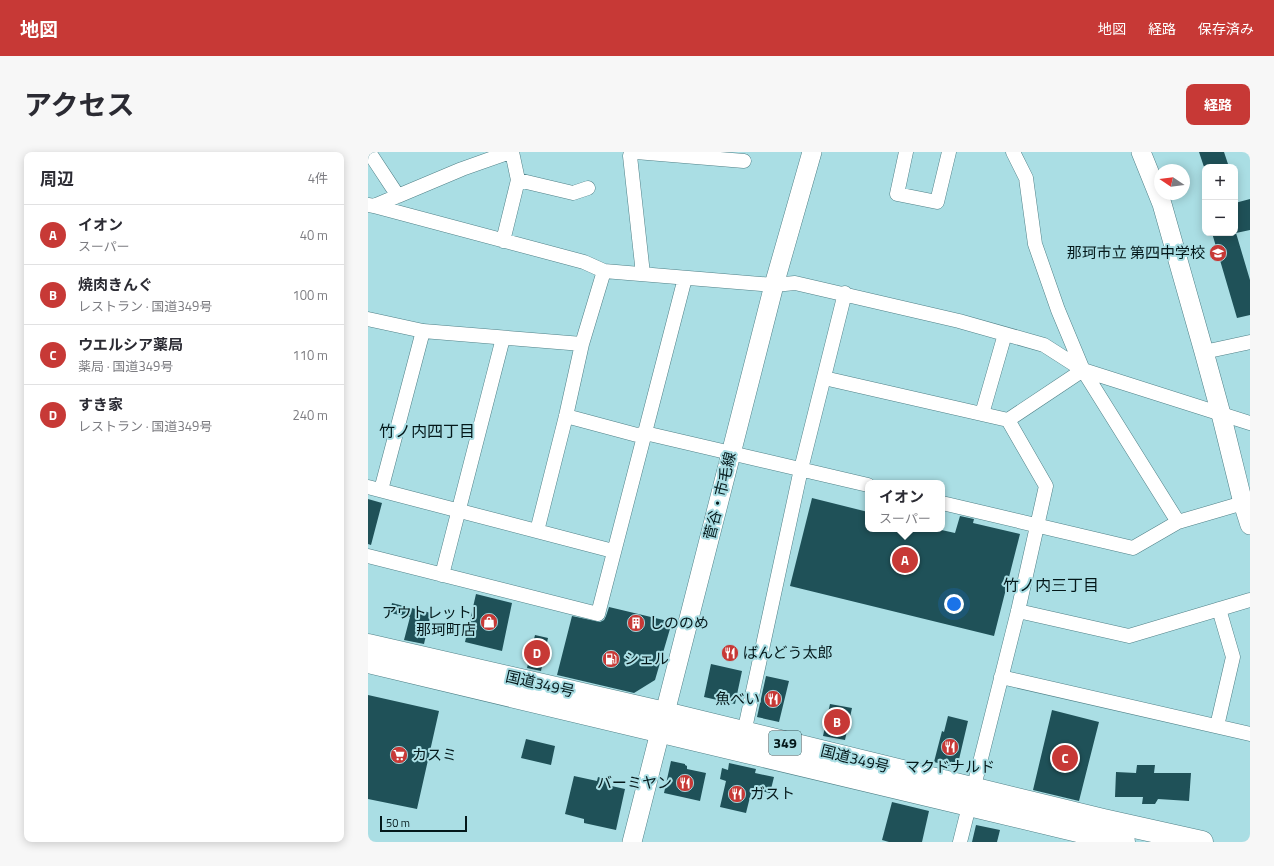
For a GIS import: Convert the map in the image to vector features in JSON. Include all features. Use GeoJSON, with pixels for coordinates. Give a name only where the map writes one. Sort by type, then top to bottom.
{"type":"FeatureCollection","features":[{"type":"Feature","properties":{"kind":"highway","name":"国道349号"},"geometry":{"type":"LineString","coordinates":[[368,645],[662,722],[971,797],[1103,820],[1202,842]]}},
{"type":"Feature","properties":{"kind":"highway","name":"国道349号"},"geometry":{"type":"LineString","coordinates":[[368,662],[662,722],[744,733],[1124,842]]}},
{"type":"Feature","properties":{"kind":"street"},"geometry":{"type":"LineString","coordinates":[[369,152],[398,196]]}},
{"type":"Feature","properties":{"kind":"street"},"geometry":{"type":"LineString","coordinates":[[371,206],[398,196],[480,157],[511,152],[518,180],[503,240]]}},
{"type":"Feature","properties":{"kind":"street"},"geometry":{"type":"LineString","coordinates":[[630,152],[630,164],[643,274]]}},
{"type":"Feature","properties":{"kind":"street"},"geometry":{"type":"LineString","coordinates":[[636,152],[744,161]]}},
{"type":"Feature","properties":{"kind":"street","name":"菅谷・市毛線"},"geometry":{"type":"LineString","coordinates":[[632,842],[774,285],[812,152]]}},
{"type":"Feature","properties":{"kind":"street"},"geometry":{"type":"LineString","coordinates":[[906,152],[897,194],[937,202],[949,152]]}},
{"type":"Feature","properties":{"kind":"street"},"geometry":{"type":"LineString","coordinates":[[1013,152],[1026,178],[1035,244],[1058,310],[1083,370],[1178,522]]}},
{"type":"Feature","properties":{"kind":"street"},"geometry":{"type":"LineString","coordinates":[[1141,152],[1162,204],[1221,414],[1250,526]]}},
{"type":"Feature","properties":{"kind":"street"},"geometry":{"type":"LineString","coordinates":[[518,180],[573,193],[588,188]]}},
{"type":"Feature","properties":{"kind":"street"},"geometry":{"type":"LineString","coordinates":[[371,206],[584,262],[604,271],[774,285],[795,282],[959,321],[1044,345],[1083,370],[1250,423]]}},
{"type":"Feature","properties":{"kind":"street"},"geometry":{"type":"LineString","coordinates":[[537,531],[566,416],[582,344],[604,271]]}},
{"type":"Feature","properties":{"kind":"street"},"geometry":{"type":"LineString","coordinates":[[368,556],[598,614],[613,551],[685,278]]}},
{"type":"Feature","properties":{"kind":"street"},"geometry":{"type":"LineString","coordinates":[[744,733],[802,469],[845,293]]}},
{"type":"Feature","properties":{"kind":"street"},"geometry":{"type":"LineString","coordinates":[[368,319],[423,331],[582,344]]}},
{"type":"Feature","properties":{"kind":"street"},"geometry":{"type":"LineString","coordinates":[[423,331],[375,488],[613,551]]}},
{"type":"Feature","properties":{"kind":"street"},"geometry":{"type":"LineString","coordinates":[[982,414],[1005,334]]}},
{"type":"Feature","properties":{"kind":"street"},"geometry":{"type":"LineString","coordinates":[[442,575],[503,338]]}},
{"type":"Feature","properties":{"kind":"street"},"geometry":{"type":"LineString","coordinates":[[1204,352],[1250,342]]}},
{"type":"Feature","properties":{"kind":"street"},"geometry":{"type":"LineString","coordinates":[[824,378],[1008,420],[1083,370]]}},
{"type":"Feature","properties":{"kind":"street"},"geometry":{"type":"LineString","coordinates":[[566,416],[637,435],[645,434],[865,484]]}},
{"type":"Feature","properties":{"kind":"street"},"geometry":{"type":"LineString","coordinates":[[960,842],[1018,611],[1046,486],[1008,420]]}},
{"type":"Feature","properties":{"kind":"street"},"geometry":{"type":"LineString","coordinates":[[945,504],[1133,548],[1178,522],[1243,503]]}},
{"type":"Feature","properties":{"kind":"street"},"geometry":{"type":"LineString","coordinates":[[1018,611],[1129,636],[1250,600]]}},
{"type":"Feature","properties":{"kind":"street"},"geometry":{"type":"LineString","coordinates":[[1217,726],[1233,657],[1219,609]]}},
{"type":"Feature","properties":{"kind":"street"},"geometry":{"type":"LineString","coordinates":[[1001,677],[1250,734]]}},
{"type":"Feature","properties":{"kind":"building"},"geometry":{"type":"Polygon","coordinates":[[[1199,152],[1224,152],[1228,164],[1203,164],[1199,152]]]}},
{"type":"Feature","properties":{"kind":"building"},"geometry":{"type":"Polygon","coordinates":[[[1250,199],[1250,230],[1238,233],[1238,202],[1250,199]]]}},
{"type":"Feature","properties":{"kind":"building"},"geometry":{"type":"Polygon","coordinates":[[[1213,236],[1237,236],[1250,280],[1250,315],[1237,318],[1213,236]]]}},
{"type":"Feature","properties":{"kind":"building"},"geometry":{"type":"Polygon","coordinates":[[[812,498],[865,511],[865,532],[945,532],[945,531],[955,533],[960,516],[974,519],[973,523],[1020,534],[994,636],[790,586],[812,498]]]}},
{"type":"Feature","properties":{"kind":"building"},"geometry":{"type":"Polygon","coordinates":[[[368,499],[382,503],[371,545],[368,544],[368,499]]]}},
{"type":"Feature","properties":{"kind":"building","name":"アウトレットJ 那珂町店"},"geometry":{"type":"Polygon","coordinates":[[[476,594],[512,603],[502,651],[465,642],[476,594]]]}},
{"type":"Feature","properties":{"kind":"building"},"geometry":{"type":"Polygon","coordinates":[[[392,603],[431,613],[424,644],[404,640],[410,617],[390,613],[392,603]]]}},
{"type":"Feature","properties":{"kind":"building","name":"シェル"},"geometry":{"type":"Polygon","coordinates":[[[609,607],[672,622],[655,680],[634,693],[557,675],[572,616],[600,622],[604,620],[609,607]]]}},
{"type":"Feature","properties":{"kind":"building"},"geometry":{"type":"Polygon","coordinates":[[[535,635],[548,638],[541,671],[527,668],[535,635]]]}},
{"type":"Feature","properties":{"kind":"building"},"geometry":{"type":"Polygon","coordinates":[[[711,664],[742,671],[735,704],[704,697],[711,664]]]}},
{"type":"Feature","properties":{"kind":"building","name":"魚べい"},"geometry":{"type":"Polygon","coordinates":[[[766,676],[789,681],[779,722],[757,717],[766,676]]]}},
{"type":"Feature","properties":{"kind":"building","name":"カスミ"},"geometry":{"type":"Polygon","coordinates":[[[368,695],[439,711],[417,809],[368,799],[368,695]]]}},
{"type":"Feature","properties":{"kind":"building"},"geometry":{"type":"Polygon","coordinates":[[[830,704],[852,708],[845,740],[823,736],[830,704]]]}},
{"type":"Feature","properties":{"kind":"building"},"geometry":{"type":"Polygon","coordinates":[[[1052,710],[1099,722],[1079,801],[1033,790],[1052,710]]]}},
{"type":"Feature","properties":{"kind":"building","name":"マクドナルド"},"geometry":{"type":"Polygon","coordinates":[[[948,716],[968,721],[957,768],[934,762],[942,731],[944,732],[948,716]]]}},
{"type":"Feature","properties":{"kind":"building"},"geometry":{"type":"Polygon","coordinates":[[[526,739],[555,746],[551,765],[521,758],[526,739]]]}},
{"type":"Feature","properties":{"kind":"building","name":"バーミヤン"},"geometry":{"type":"Polygon","coordinates":[[[671,761],[685,764],[687,769],[706,773],[700,801],[664,793],[671,761]]]}},
{"type":"Feature","properties":{"kind":"building","name":"ガスト"},"geometry":{"type":"Polygon","coordinates":[[[729,763],[756,769],[755,773],[774,777],[770,793],[752,789],[746,813],[720,807],[726,781],[720,779],[722,768],[728,770],[729,763]]]}},
{"type":"Feature","properties":{"kind":"building"},"geometry":{"type":"Polygon","coordinates":[[[1137,765],[1155,765],[1154,773],[1191,773],[1189,801],[1158,799],[1155,804],[1142,804],[1143,797],[1115,797],[1116,772],[1136,773],[1137,765]]]}},
{"type":"Feature","properties":{"kind":"building"},"geometry":{"type":"Polygon","coordinates":[[[574,776],[597,781],[598,777],[608,780],[607,785],[625,789],[616,830],[584,823],[584,819],[565,814],[574,776]]]}},
{"type":"Feature","properties":{"kind":"building"},"geometry":{"type":"Polygon","coordinates":[[[892,802],[929,811],[922,842],[889,842],[882,840],[892,802]]]}},
{"type":"Feature","properties":{"kind":"building"},"geometry":{"type":"Polygon","coordinates":[[[976,825],[1000,830],[997,842],[972,842],[976,825]]]}},
{"type":"Feature","properties":{"kind":"place","name":"那珂市立 第四中学校"},"geometry":{"type":"Point","coordinates":[1218,253]}},
{"type":"Feature","properties":{"kind":"place","name":"イオン"},"geometry":{"type":"Point","coordinates":[905,560]}},
{"type":"Feature","properties":{"kind":"place","name":"アウトレットJ 那珂町店"},"geometry":{"type":"Point","coordinates":[489,622]}},
{"type":"Feature","properties":{"kind":"place","name":"しののめ"},"geometry":{"type":"Point","coordinates":[636,623]}},
{"type":"Feature","properties":{"kind":"place","name":"すき家"},"geometry":{"type":"Point","coordinates":[537,653]}},
{"type":"Feature","properties":{"kind":"place","name":"ばんどう太郎"},"geometry":{"type":"Point","coordinates":[730,653]}},
{"type":"Feature","properties":{"kind":"place","name":"シェル"},"geometry":{"type":"Point","coordinates":[611,659]}},
{"type":"Feature","properties":{"kind":"place","name":"魚べい"},"geometry":{"type":"Point","coordinates":[773,699]}},
{"type":"Feature","properties":{"kind":"place","name":"焼肉きんぐ"},"geometry":{"type":"Point","coordinates":[837,722]}},
{"type":"Feature","properties":{"kind":"place","name":"マクドナルド"},"geometry":{"type":"Point","coordinates":[950,747]}},
{"type":"Feature","properties":{"kind":"place","name":"カスミ"},"geometry":{"type":"Point","coordinates":[399,755]}},
{"type":"Feature","properties":{"kind":"place","name":"ウエルシア薬局"},"geometry":{"type":"Point","coordinates":[1065,758]}},
{"type":"Feature","properties":{"kind":"place","name":"バーミヤン"},"geometry":{"type":"Point","coordinates":[685,783]}},
{"type":"Feature","properties":{"kind":"place","name":"ガスト"},"geometry":{"type":"Point","coordinates":[737,794]}},
{"type":"Feature","properties":{"kind":"district","name":"竹ノ内四丁目"},"geometry":{"type":"Point","coordinates":[427,431]}},
{"type":"Feature","properties":{"kind":"district","name":"竹ノ内三丁目"},"geometry":{"type":"Point","coordinates":[1051,585]}}]}
